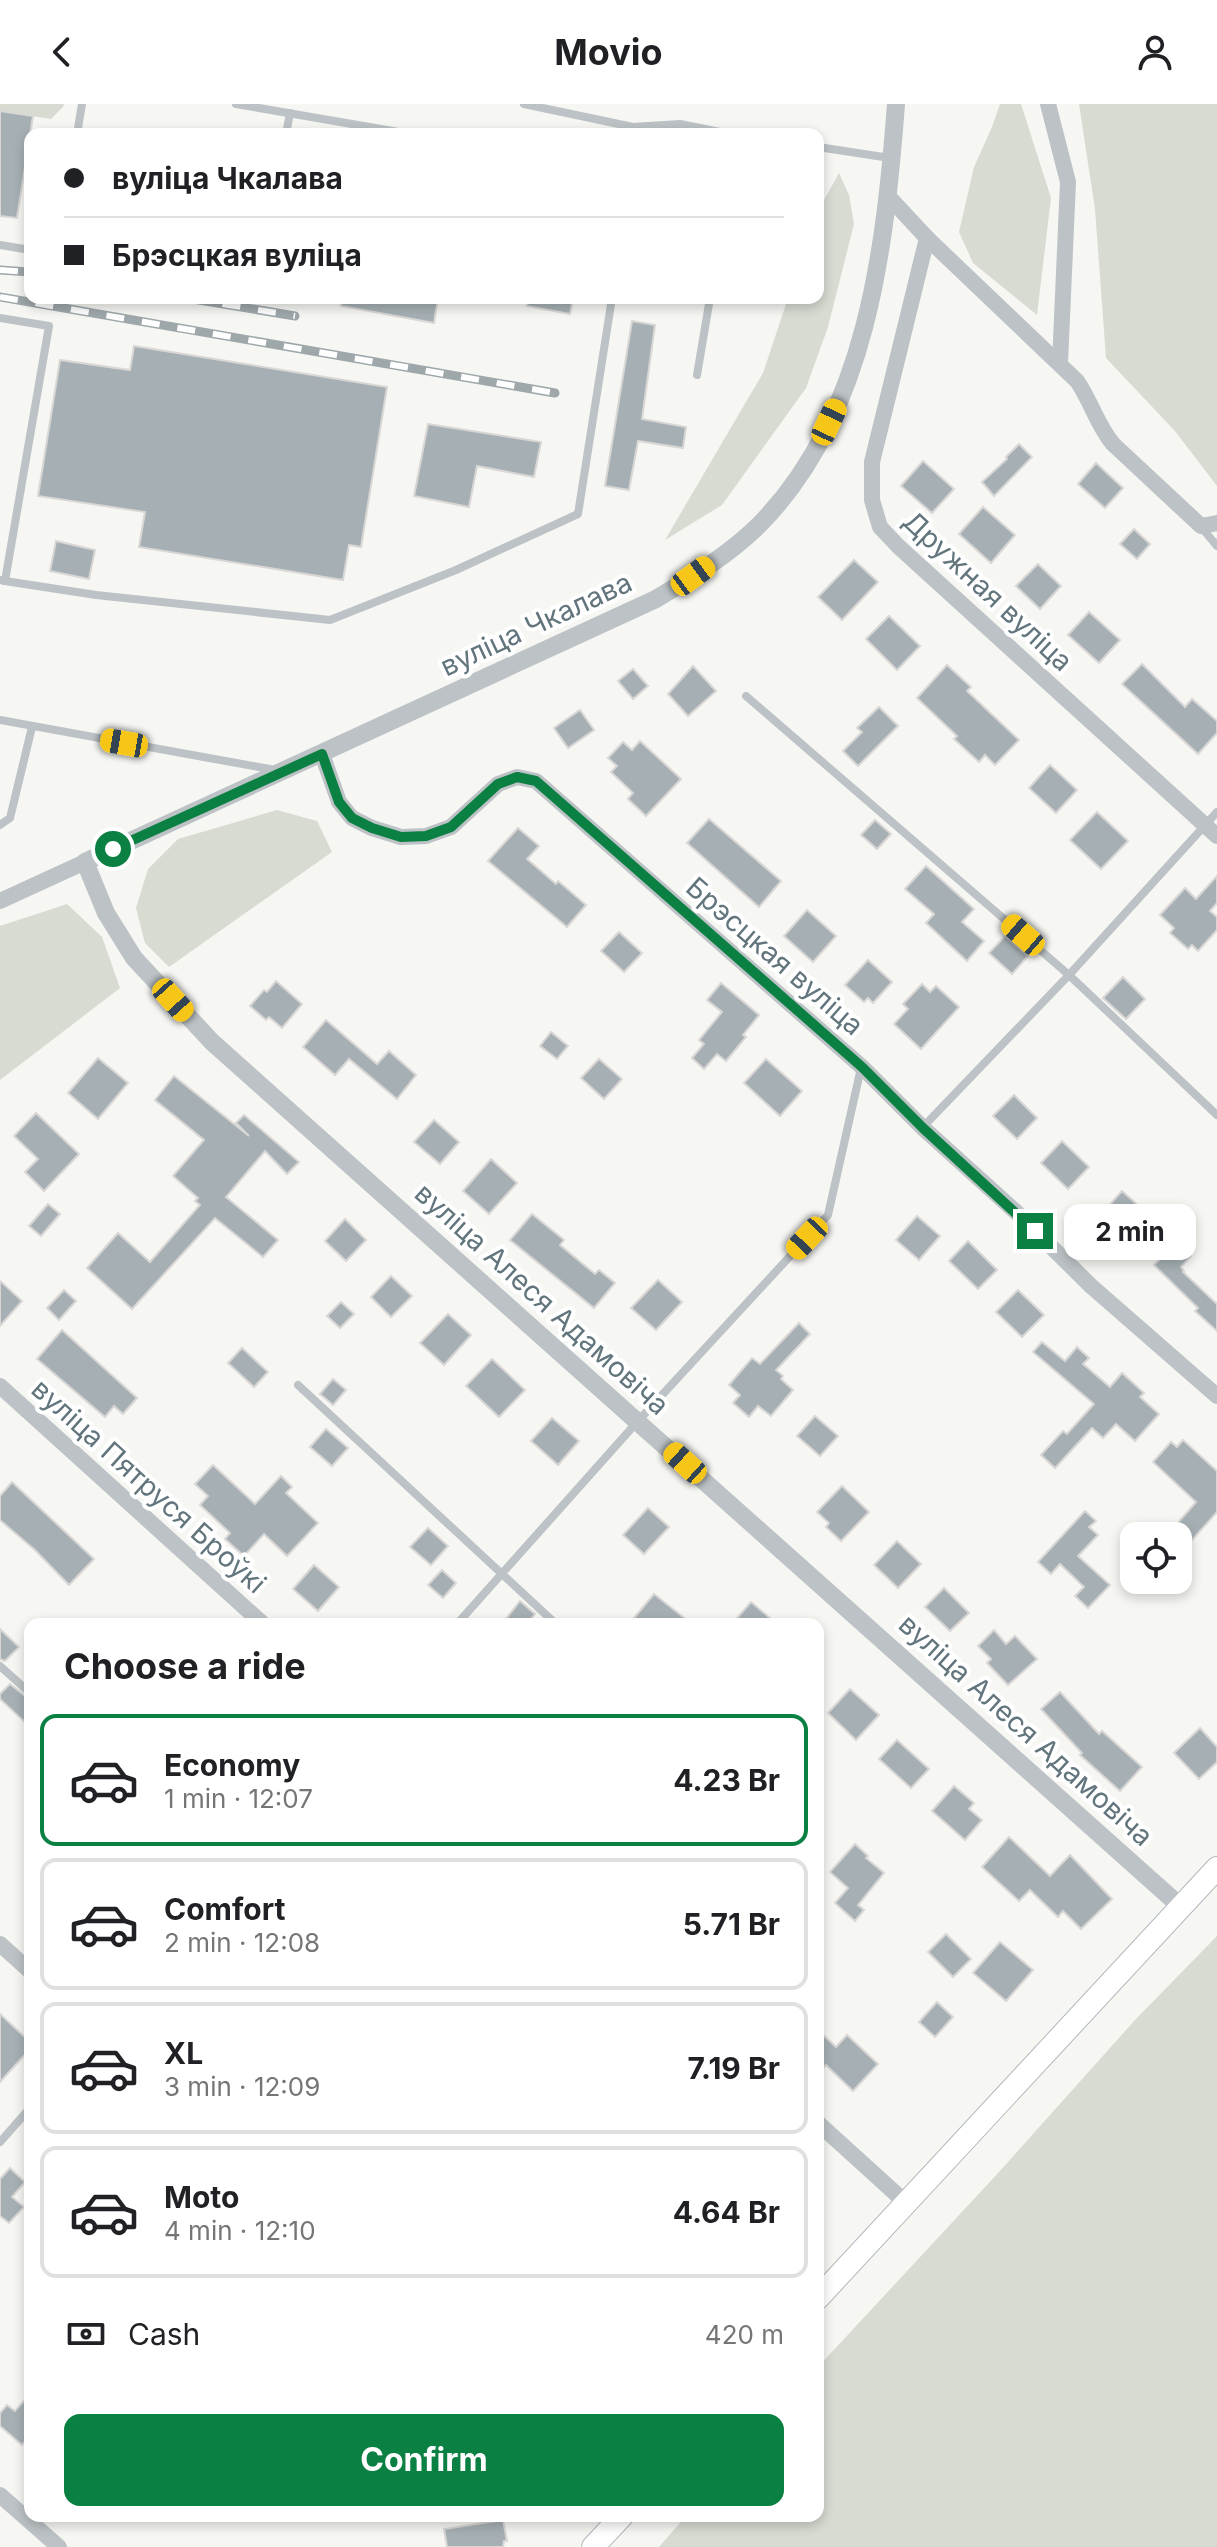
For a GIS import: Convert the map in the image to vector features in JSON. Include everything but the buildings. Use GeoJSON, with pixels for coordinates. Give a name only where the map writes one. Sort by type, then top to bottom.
{"type":"FeatureCollection","features":[{"type":"Feature","properties":{"kind":"main road"},"geometry":{"type":"LineString","coordinates":[[824,2291],[1217,1868]]}},
{"type":"Feature","properties":{"kind":"main road"},"geometry":{"type":"LineString","coordinates":[[593,2547],[616,2522]]}},
{"type":"Feature","properties":{"kind":"street","name":"вуліца Чкалава"},"geometry":{"type":"LineString","coordinates":[[0,901],[656,599],[715,560],[757,526],[783,499],[809,458],[845,387],[861,343],[887,195],[896,104]]}},
{"type":"Feature","properties":{"kind":"street"},"geometry":{"type":"LineString","coordinates":[[1048,104],[1068,182],[1060,363]]}},
{"type":"Feature","properties":{"kind":"street"},"geometry":{"type":"LineString","coordinates":[[887,195],[927,238],[1077,381],[1102,431],[1113,444],[1209,525]]}},
{"type":"Feature","properties":{"kind":"street","name":"Дружная вуліца"},"geometry":{"type":"LineString","coordinates":[[927,238],[872,462],[872,500],[880,527],[1211,830]]}},
{"type":"Feature","properties":{"kind":"street","name":"Брэсцкая вуліца"},"geometry":{"type":"LineString","coordinates":[[322,754],[339,802],[352,818],[401,837],[426,836],[451,827],[498,784],[517,777],[536,781],[862,1067],[1113,1306],[1217,1396]]}},
{"type":"Feature","properties":{"kind":"street","name":"вуліца Алеся Адамовіча"},"geometry":{"type":"LineString","coordinates":[[85,862],[106,913],[134,958],[212,1042],[1180,1906]]}},
{"type":"Feature","properties":{"kind":"street","name":"вуліца Пятруся Броўкі"},"geometry":{"type":"LineString","coordinates":[[0,1386],[256,1618]]}},
{"type":"Feature","properties":{"kind":"street"},"geometry":{"type":"LineString","coordinates":[[0,1944],[24,1966]]}},
{"type":"Feature","properties":{"kind":"street"},"geometry":{"type":"LineString","coordinates":[[824,2128],[905,2202]]}},
{"type":"Feature","properties":{"kind":"street"},"geometry":{"type":"LineString","coordinates":[[0,2495],[24,2516]]}},
{"type":"Feature","properties":{"kind":"street"},"geometry":{"type":"LineString","coordinates":[[31,2522],[59,2547]]}},
{"type":"Feature","properties":{"kind":"lane"},"geometry":{"type":"LineString","coordinates":[[78,128],[82,104]]}},
{"type":"Feature","properties":{"kind":"lane"},"geometry":{"type":"LineString","coordinates":[[236,104],[376,128]]}},
{"type":"Feature","properties":{"kind":"lane"},"geometry":{"type":"LineString","coordinates":[[524,104],[633,127],[680,124],[700,128]]}},
{"type":"Feature","properties":{"kind":"lane"},"geometry":{"type":"LineString","coordinates":[[287,128],[290,113]]}},
{"type":"Feature","properties":{"kind":"lane"},"geometry":{"type":"LineString","coordinates":[[824,148],[891,158]]}},
{"type":"Feature","properties":{"kind":"lane"},"geometry":{"type":"LineString","coordinates":[[0,245],[24,249]]}},
{"type":"Feature","properties":{"kind":"lane"},"geometry":{"type":"LineString","coordinates":[[0,318],[49,326],[2,580],[96,595],[330,620],[456,570],[578,514],[611,304]]}},
{"type":"Feature","properties":{"kind":"lane"},"geometry":{"type":"LineString","coordinates":[[697,375],[709,304]]}},
{"type":"Feature","properties":{"kind":"lane"},"geometry":{"type":"LineString","coordinates":[[1209,525],[1217,546]]}},
{"type":"Feature","properties":{"kind":"lane"},"geometry":{"type":"LineString","coordinates":[[746,696],[1069,975],[1217,1115]]}},
{"type":"Feature","properties":{"kind":"lane"},"geometry":{"type":"LineString","coordinates":[[0,720],[283,771]]}},
{"type":"Feature","properties":{"kind":"lane"},"geometry":{"type":"LineString","coordinates":[[0,825],[10,818],[32,727]]}},
{"type":"Feature","properties":{"kind":"lane"},"geometry":{"type":"LineString","coordinates":[[923,1128],[1211,830],[1217,812]]}},
{"type":"Feature","properties":{"kind":"lane"},"geometry":{"type":"LineString","coordinates":[[462,1618],[828,1215],[862,1067]]}},
{"type":"Feature","properties":{"kind":"lane"},"geometry":{"type":"LineString","coordinates":[[298,1385],[549,1618]]}},
{"type":"Feature","properties":{"kind":"lane"},"geometry":{"type":"LineString","coordinates":[[0,1666],[24,1688]]}},
{"type":"Feature","properties":{"kind":"lane"},"geometry":{"type":"LineString","coordinates":[[0,2142],[24,2115]]}},
{"type":"Feature","properties":{"kind":"shaded area"},"geometry":{"type":"Polygon","coordinates":[[[0,104],[64,104],[51,119],[0,111],[0,104]]]}},
{"type":"Feature","properties":{"kind":"shaded area"},"geometry":{"type":"Polygon","coordinates":[[[1000,104],[1021,104],[1051,198],[1037,315],[973,263],[959,232],[974,167],[1000,104]]]}},
{"type":"Feature","properties":{"kind":"shaded area"},"geometry":{"type":"Polygon","coordinates":[[[1079,104],[1217,104],[1217,486],[1175,431],[1106,358],[1095,209],[1079,104]]]}},
{"type":"Feature","properties":{"kind":"shaded area"},"geometry":{"type":"Polygon","coordinates":[[[839,173],[849,195],[854,224],[828,327],[806,388],[722,505],[665,540],[763,373],[786,304],[824,304],[824,200],[839,173]]]}},
{"type":"Feature","properties":{"kind":"shaded area"},"geometry":{"type":"Polygon","coordinates":[[[277,810],[317,821],[332,852],[169,967],[145,943],[136,908],[148,869],[178,839],[277,810]]]}},
{"type":"Feature","properties":{"kind":"shaded area"},"geometry":{"type":"Polygon","coordinates":[[[67,904],[102,937],[120,988],[0,1080],[0,926],[67,904]]]}},
{"type":"Feature","properties":{"kind":"shaded area"},"geometry":{"type":"Polygon","coordinates":[[[1217,1936],[1217,2547],[659,2547],[681,2522],[824,2522],[824,2361],[1135,2020],[1217,1936]]]}},
{"type":"Feature","properties":{"kind":"railway"},"geometry":{"type":"LineString","coordinates":[[0,270],[24,272]]}},
{"type":"Feature","properties":{"kind":"railway"},"geometry":{"type":"LineString","coordinates":[[0,297],[24,301]]}},
{"type":"Feature","properties":{"kind":"railway"},"geometry":{"type":"LineString","coordinates":[[40,304],[555,393]]}},
{"type":"Feature","properties":{"kind":"railway"},"geometry":{"type":"LineString","coordinates":[[223,304],[295,316]]}},
{"type":"Feature","properties":{"kind":"route"},"geometry":{"type":"LineString","coordinates":[[113,849],[322,754],[339,802],[352,818],[401,837],[426,836],[451,827],[498,784],[517,777],[536,781],[862,1067],[1035,1231]]}}]}
